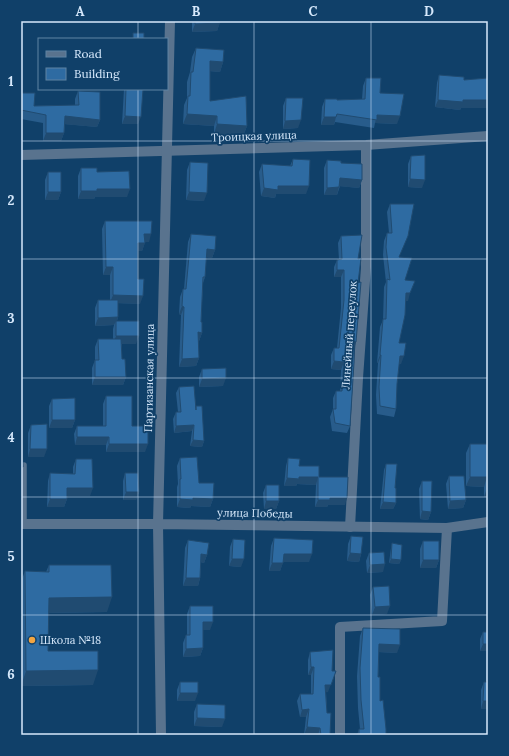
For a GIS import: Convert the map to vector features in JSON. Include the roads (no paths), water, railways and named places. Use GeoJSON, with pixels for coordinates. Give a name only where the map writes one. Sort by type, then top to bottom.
{"type":"FeatureCollection","features":[{"type":"Feature","properties":{"kind":"street","name":"Партизанская улица"},"geometry":{"type":"LineString","coordinates":[[168,86],[170,21]]}},
{"type":"Feature","properties":{"kind":"street","name":"Партизанская улица"},"geometry":{"type":"LineString","coordinates":[[161,735],[158,524],[168,90]]}},
{"type":"Feature","properties":{"kind":"street","name":"Троицкая улица"},"geometry":{"type":"LineString","coordinates":[[21,155],[366,145],[488,136]]}},
{"type":"Feature","properties":{"kind":"street","name":"Линейный переулок"},"geometry":{"type":"LineString","coordinates":[[350,527],[366,267],[366,145]]}},
{"type":"Feature","properties":{"kind":"street","name":"улица Победы"},"geometry":{"type":"LineString","coordinates":[[22,524],[158,524],[447,528],[488,522]]}},
{"type":"Feature","properties":{"kind":"street"},"geometry":{"type":"LineString","coordinates":[[340,735],[340,627],[442,621],[447,528]]}},
{"type":"Feature","properties":{"kind":"lane"},"geometry":{"type":"LineString","coordinates":[[22,524],[24,465]]}},
{"type":"Feature","properties":{"kind":"place","name":"Школа №18"},"geometry":{"type":"Point","coordinates":[32,640]}}]}
